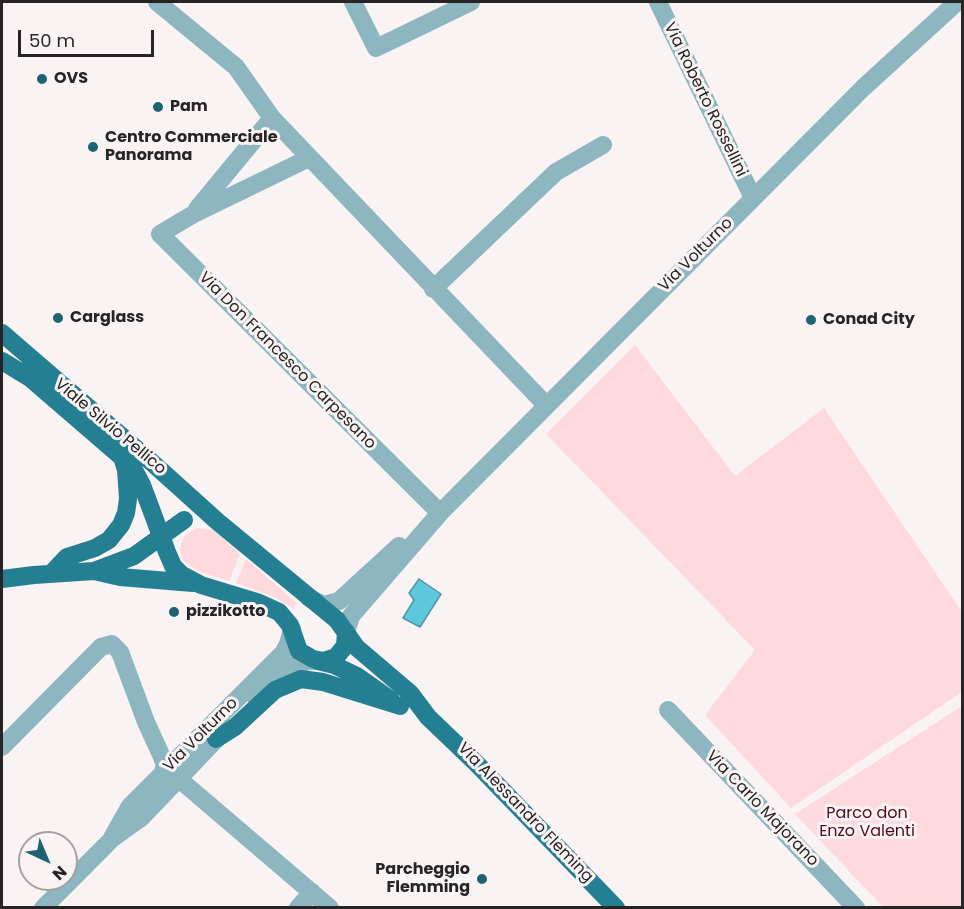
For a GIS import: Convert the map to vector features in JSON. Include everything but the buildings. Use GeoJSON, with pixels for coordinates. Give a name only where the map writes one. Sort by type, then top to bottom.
{"type":"FeatureCollection","features":[{"type":"Feature","properties":{"kind":"main road","name":"Viale Silvio Pellico"},"geometry":{"type":"LineString","coordinates":[[2,333],[218,522],[337,620],[346,632]]}},
{"type":"Feature","properties":{"kind":"main road","name":"Viale Silvio Pellico"},"geometry":{"type":"LineString","coordinates":[[2,361],[30,378],[117,451],[137,473],[170,560]]}},
{"type":"Feature","properties":{"kind":"main road"},"geometry":{"type":"LineString","coordinates":[[51,574],[68,557],[109,540],[121,525],[128,499],[125,465],[117,451]]}},
{"type":"Feature","properties":{"kind":"main road"},"geometry":{"type":"LineString","coordinates":[[2,579],[94,571],[134,556],[184,520],[198,515],[218,522]]}},
{"type":"Feature","properties":{"kind":"main road"},"geometry":{"type":"LineString","coordinates":[[184,520],[177,526],[170,539],[168,546],[170,560],[182,575],[201,585]]}},
{"type":"Feature","properties":{"kind":"main road"},"geometry":{"type":"LineString","coordinates":[[94,571],[120,578],[171,580],[201,585],[274,609],[285,617],[292,629],[299,651],[317,661],[332,659],[342,651],[346,642],[346,632]]}},
{"type":"Feature","properties":{"kind":"main road","name":"Via Alessandro Fleming"},"geometry":{"type":"LineString","coordinates":[[346,632],[356,647],[410,693],[432,720],[616,908]]}},
{"type":"Feature","properties":{"kind":"main road","name":"Via Alessandro Fleming"},"geometry":{"type":"LineString","coordinates":[[317,661],[334,665],[357,676],[400,706],[432,720]]}},
{"type":"Feature","properties":{"kind":"main road"},"geometry":{"type":"LineString","coordinates":[[216,739],[235,727],[275,690],[301,679],[323,682],[400,706]]}},
{"type":"Feature","properties":{"kind":"street"},"geometry":{"type":"LineString","coordinates":[[157,2],[236,67],[272,118],[546,405]]}},
{"type":"Feature","properties":{"kind":"street"},"geometry":{"type":"LineString","coordinates":[[353,2],[376,48],[471,2]]}},
{"type":"Feature","properties":{"kind":"street","name":"Via Roberto Rossellini"},"geometry":{"type":"LineString","coordinates":[[658,2],[753,198]]}},
{"type":"Feature","properties":{"kind":"street","name":"Via Volturno"},"geometry":{"type":"LineString","coordinates":[[346,632],[351,616],[440,513],[863,88],[957,2]]}},
{"type":"Feature","properties":{"kind":"street"},"geometry":{"type":"LineString","coordinates":[[192,215],[272,118]]}},
{"type":"Feature","properties":{"kind":"street"},"geometry":{"type":"LineString","coordinates":[[433,289],[556,172],[603,145]]}},
{"type":"Feature","properties":{"kind":"street","name":"Via Don Francesco Carpesano"},"geometry":{"type":"LineString","coordinates":[[309,158],[192,215],[160,234],[440,513]]}},
{"type":"Feature","properties":{"kind":"street","name":"Via Volturno"},"geometry":{"type":"LineString","coordinates":[[309,598],[324,605],[339,600],[422,524],[440,513]]}},
{"type":"Feature","properties":{"kind":"street","name":"Via Volturno"},"geometry":{"type":"LineString","coordinates":[[43,908],[109,841],[137,822],[171,776],[283,653],[292,629]]}},
{"type":"Feature","properties":{"kind":"street"},"geometry":{"type":"LineString","coordinates":[[2,747],[101,647],[112,644],[119,649],[165,769],[330,908]]}},
{"type":"Feature","properties":{"kind":"street","name":"Via Volturno"},"geometry":{"type":"LineString","coordinates":[[171,776],[216,739],[281,674],[298,664],[317,661]]}},
{"type":"Feature","properties":{"kind":"street","name":"Via Carlo Majorano"},"geometry":{"type":"LineString","coordinates":[[668,710],[856,908]]}},
{"type":"Feature","properties":{"kind":"street"},"geometry":{"type":"LineString","coordinates":[[298,908],[312,892]]}},
{"type":"Feature","properties":{"kind":"green space"},"geometry":{"type":"Polygon","coordinates":[[[635,345],[735,476],[824,408],[962,612],[962,692],[791,808],[705,715],[755,650],[546,434],[635,345]]]}},
{"type":"Feature","properties":{"kind":"green space"},"geometry":{"type":"Polygon","coordinates":[[[197,528],[213,530],[240,554],[229,581],[200,572],[183,560],[180,550],[182,541],[187,534],[197,528]]]}},
{"type":"Feature","properties":{"kind":"green space"},"geometry":{"type":"Polygon","coordinates":[[[246,559],[297,603],[293,608],[272,596],[236,583],[246,559]]]}},
{"type":"Feature","properties":{"kind":"green space","name":"Parco don Enzo Valenti"},"geometry":{"type":"Polygon","coordinates":[[[962,706],[962,907],[883,907],[795,814],[962,706]]]}},
{"type":"Feature","properties":{"kind":"water"},"geometry":{"type":"Polygon","coordinates":[[[419,579],[441,594],[420,627],[403,618],[414,600],[409,593],[419,579]]]}},
{"type":"Feature","properties":{"kind":"place","name":"OVS"},"geometry":{"type":"Point","coordinates":[42,79]}},
{"type":"Feature","properties":{"kind":"place","name":"Pam"},"geometry":{"type":"Point","coordinates":[158,107]}},
{"type":"Feature","properties":{"kind":"place","name":"Centro Commerciale Panorama"},"geometry":{"type":"Point","coordinates":[93,147]}},
{"type":"Feature","properties":{"kind":"place","name":"Carglass"},"geometry":{"type":"Point","coordinates":[58,318]}},
{"type":"Feature","properties":{"kind":"place","name":"Conad City"},"geometry":{"type":"Point","coordinates":[811,320]}},
{"type":"Feature","properties":{"kind":"place","name":"pizzikotto"},"geometry":{"type":"Point","coordinates":[174,612]}},
{"type":"Feature","properties":{"kind":"place","name":"Parcheggio Flemming"},"geometry":{"type":"Point","coordinates":[482,879]}}]}
